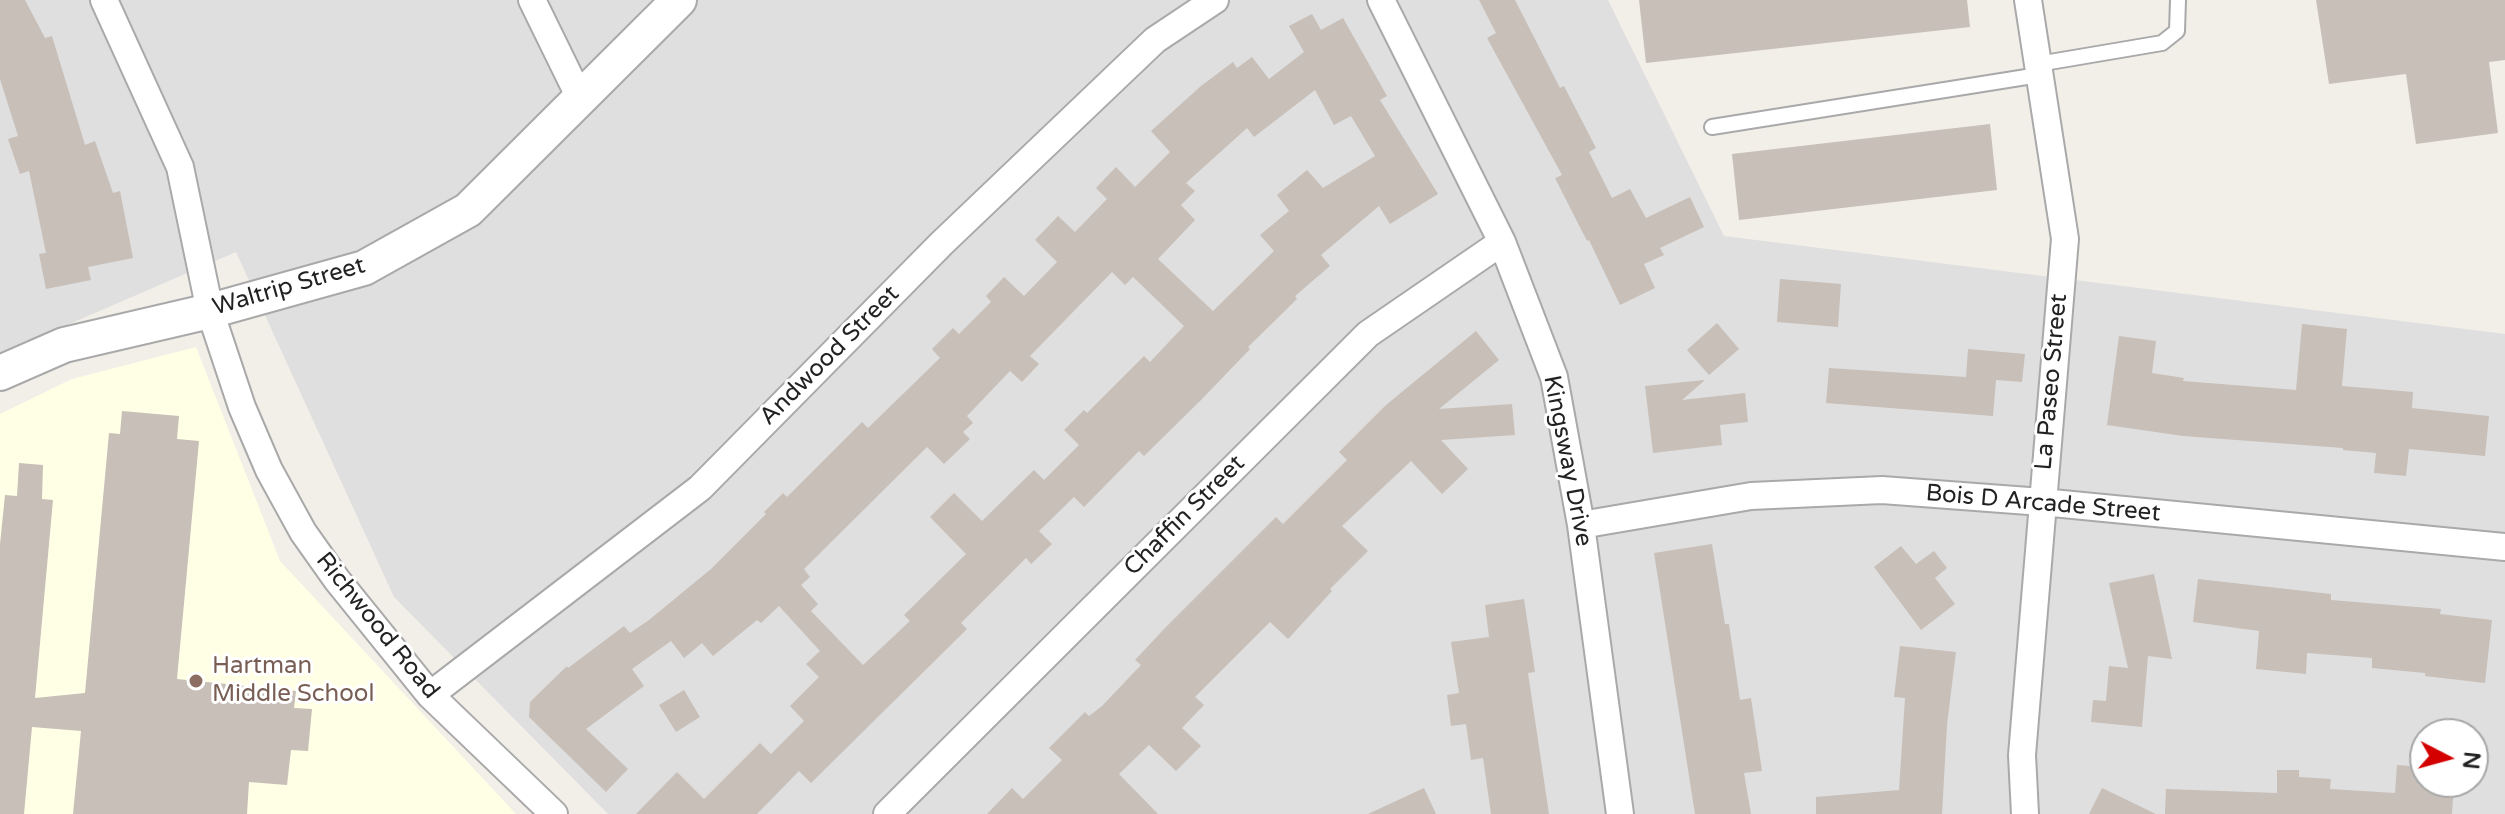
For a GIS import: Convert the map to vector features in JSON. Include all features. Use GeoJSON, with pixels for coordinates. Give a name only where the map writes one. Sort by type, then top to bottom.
{"type":"FeatureCollection","features":[{"type":"Feature","properties":{"kind":"street","name":"Richwood Road"},"geometry":{"type":"LineString","coordinates":[[104,0],[180,167],[210,311],[242,407],[269,470],[303,532],[337,580],[430,695],[554,814]]}},
{"type":"Feature","properties":{"kind":"street"},"geometry":{"type":"LineString","coordinates":[[532,0],[580,98]]}},
{"type":"Feature","properties":{"kind":"street","name":"Waltrip Street"},"geometry":{"type":"LineString","coordinates":[[0,373],[64,345],[210,311],[364,268],[468,210],[679,0]]}},
{"type":"Feature","properties":{"kind":"street","name":"Andwood Street"},"geometry":{"type":"LineString","coordinates":[[430,695],[700,488],[942,243],[1155,40],[1215,0]]}},
{"type":"Feature","properties":{"kind":"street","name":"Kingsway Drive"},"geometry":{"type":"LineString","coordinates":[[1381,0],[1502,242],[1554,377],[1581,525],[1620,814]]}},
{"type":"Feature","properties":{"kind":"street","name":"La Paseo Street"},"geometry":{"type":"LineString","coordinates":[[2025,814],[2022,755],[2065,239],[2028,0]]}},
{"type":"Feature","properties":{"kind":"street","name":"Chaffin Street"},"geometry":{"type":"LineString","coordinates":[[887,814],[1368,334],[1502,242]]}},
{"type":"Feature","properties":{"kind":"street","name":"Bois D Arcade Street"},"geometry":{"type":"LineString","coordinates":[[1581,525],[1751,496],[1882,490],[2042,502],[2505,547]]}},
{"type":"Feature","properties":{"kind":"lane"},"geometry":{"type":"LineString","coordinates":[[1712,127],[2038,70],[2162,43],[2177,31],[2178,0]]}},
{"type":"Feature","properties":{"kind":"shaded area"},"geometry":{"type":"Polygon","coordinates":[[[0,0],[1608,0],[1724,236],[2505,334],[2505,814],[608,814],[394,597],[236,252],[0,354],[0,0]]]}},
{"type":"Feature","properties":{"kind":"shaded area","name":"Hartman Middle School"},"geometry":{"type":"Polygon","coordinates":[[[196,347],[280,561],[516,814],[0,814],[0,414],[72,379],[196,347]]]}},
{"type":"Feature","properties":{"kind":"building"},"geometry":{"type":"Polygon","coordinates":[[[0,0],[25,0],[45,38],[52,36],[85,145],[95,141],[113,193],[120,191],[133,258],[88,267],[91,280],[46,289],[39,254],[46,253],[29,171],[20,174],[8,139],[18,136],[0,79],[0,0]]]}},
{"type":"Feature","properties":{"kind":"building"},"geometry":{"type":"Polygon","coordinates":[[[1479,0],[1515,0],[1560,88],[1564,86],[1596,148],[1589,152],[1612,198],[1630,189],[1646,218],[1690,197],[1704,227],[1660,248],[1664,255],[1644,264],[1655,288],[1620,305],[1555,178],[1562,175],[1487,38],[1496,33],[1479,0]]]}},
{"type":"Feature","properties":{"kind":"building"},"geometry":{"type":"Polygon","coordinates":[[[1639,0],[1967,0],[1970,27],[1646,63],[1639,0]]]}},
{"type":"Feature","properties":{"kind":"building"},"geometry":{"type":"Polygon","coordinates":[[[2316,0],[2505,0],[2505,60],[2489,62],[2498,133],[2416,144],[2406,74],[2329,84],[2316,0]]]}},
{"type":"Feature","properties":{"kind":"building"},"geometry":{"type":"Polygon","coordinates":[[[1312,14],[1321,30],[1343,18],[1387,96],[1380,100],[1438,194],[1390,224],[1379,206],[1321,255],[1330,266],[1295,296],[1297,299],[1248,347],[1250,349],[1201,400],[1144,456],[1139,451],[1084,507],[1074,497],[1039,531],[1052,544],[1031,564],[1026,558],[961,623],[967,629],[811,783],[799,771],[757,814],[636,814],[677,772],[704,799],[760,743],[771,754],[804,721],[790,706],[819,677],[806,664],[820,651],[779,606],[761,623],[757,620],[713,656],[702,643],[684,658],[671,641],[632,669],[644,686],[586,729],[628,769],[606,792],[529,717],[530,702],[567,666],[624,626],[630,633],[649,620],[711,569],[783,493],[787,497],[862,422],[868,428],[940,358],[932,349],[953,328],[959,334],[991,302],[986,296],[1004,277],[1024,296],[1057,262],[1035,240],[1058,216],[1075,232],[1107,199],[1096,188],[1116,167],[1135,187],[1170,152],[1151,131],[1201,86],[1233,62],[1237,68],[1252,57],[1269,79],[1304,52],[1289,26],[1312,14]],[[1315,90],[1254,137],[1247,128],[1186,183],[1195,191],[1181,205],[1195,220],[1158,259],[1213,311],[1274,251],[1260,235],[1289,211],[1277,195],[1307,170],[1323,188],[1375,156],[1351,116],[1334,125],[1315,90]],[[1112,272],[1030,356],[1039,364],[1022,382],[1010,371],[967,416],[973,423],[963,432],[970,439],[944,464],[927,447],[804,569],[810,577],[801,585],[818,604],[811,611],[863,665],[910,621],[904,615],[966,554],[930,517],[954,493],[982,521],[1034,470],[1044,480],[1079,445],[1064,430],[1084,410],[1087,413],[1144,356],[1150,362],[1184,326],[1133,277],[1125,285],[1112,272]]]}},
{"type":"Feature","properties":{"kind":"building"},"geometry":{"type":"Polygon","coordinates":[[[1990,124],[1997,190],[1739,220],[1732,154],[1990,124]]]}},
{"type":"Feature","properties":{"kind":"building"},"geometry":{"type":"Polygon","coordinates":[[[1780,279],[1841,284],[1838,327],[1777,322],[1780,279]]]}},
{"type":"Feature","properties":{"kind":"building"},"geometry":{"type":"Polygon","coordinates":[[[1717,323],[1739,349],[1709,375],[1687,350],[1717,323]]]}},
{"type":"Feature","properties":{"kind":"building"},"geometry":{"type":"Polygon","coordinates":[[[2302,324],[2347,329],[2342,386],[2413,392],[2412,408],[2489,416],[2485,456],[2409,449],[2406,476],[2374,473],[2376,453],[2183,436],[2107,425],[2119,336],[2156,341],[2152,373],[2184,378],[2183,381],[2296,390],[2302,324]]]}},
{"type":"Feature","properties":{"kind":"building"},"geometry":{"type":"Polygon","coordinates":[[[1476,331],[1499,360],[1439,409],[1512,404],[1515,435],[1441,440],[1468,469],[1442,494],[1411,461],[1342,526],[1368,551],[1330,589],[1332,591],[1288,639],[1270,622],[1195,697],[1204,705],[1182,728],[1201,746],[1176,771],[1149,745],[1119,774],[1158,814],[987,814],[1012,788],[1023,799],[1062,760],[1049,748],[1085,712],[1089,716],[1102,706],[1141,665],[1135,660],[1165,628],[1276,517],[1283,524],[1347,460],[1339,452],[1386,405],[1476,331]]]}},
{"type":"Feature","properties":{"kind":"building"},"geometry":{"type":"Polygon","coordinates":[[[1968,349],[2025,354],[2022,382],[1996,380],[1993,416],[1826,403],[1829,368],[1966,377],[1968,349]]]}},
{"type":"Feature","properties":{"kind":"building"},"geometry":{"type":"Polygon","coordinates":[[[1705,380],[1682,400],[1745,393],[1748,422],[1720,425],[1722,445],[1653,453],[1645,386],[1705,380]]]}},
{"type":"Feature","properties":{"kind":"building"},"geometry":{"type":"Polygon","coordinates":[[[122,411],[179,416],[177,439],[199,441],[177,679],[296,691],[294,708],[312,709],[308,751],[291,750],[287,785],[249,782],[247,814],[73,814],[81,731],[32,727],[24,814],[0,814],[0,544],[5,495],[17,496],[19,463],[43,465],[42,499],[53,500],[35,698],[85,693],[109,433],[120,434],[122,411]]]}},
{"type":"Feature","properties":{"kind":"building"},"geometry":{"type":"Polygon","coordinates":[[[1712,544],[1725,624],[1729,624],[1740,700],[1751,698],[1762,771],[1744,773],[1751,814],[1695,814],[1654,553],[1712,544]]]}},
{"type":"Feature","properties":{"kind":"building"},"geometry":{"type":"Polygon","coordinates":[[[1901,546],[1916,564],[1934,551],[1947,568],[1935,578],[1955,604],[1921,630],[1874,567],[1901,546]]]}},
{"type":"Feature","properties":{"kind":"building"},"geometry":{"type":"Polygon","coordinates":[[[2154,574],[2172,659],[2148,656],[2142,727],[2091,722],[2093,700],[2106,701],[2109,666],[2128,668],[2109,583],[2154,574]]]}},
{"type":"Feature","properties":{"kind":"building"},"geometry":{"type":"Polygon","coordinates":[[[2198,579],[2331,594],[2331,600],[2441,609],[2440,614],[2492,620],[2485,683],[2372,668],[2372,658],[2307,653],[2306,674],[2256,669],[2259,631],[2193,622],[2198,579]]]}},
{"type":"Feature","properties":{"kind":"building"},"geometry":{"type":"Polygon","coordinates":[[[1524,599],[1535,672],[1528,673],[1549,814],[1491,814],[1483,758],[1471,760],[1466,724],[1451,726],[1447,695],[1459,693],[1451,642],[1489,637],[1485,605],[1524,599]]]}},
{"type":"Feature","properties":{"kind":"building"},"geometry":{"type":"Polygon","coordinates":[[[1900,646],[1956,652],[1947,725],[1942,814],[1816,814],[1816,797],[1899,790],[1905,698],[1894,697],[1900,646]]]}},
{"type":"Feature","properties":{"kind":"building"},"geometry":{"type":"Polygon","coordinates":[[[684,690],[700,717],[676,732],[659,705],[684,690]]]}},
{"type":"Feature","properties":{"kind":"building"},"geometry":{"type":"Polygon","coordinates":[[[2397,765],[2409,766],[2409,798],[2453,798],[2452,814],[2165,814],[2166,789],[2277,793],[2277,770],[2299,770],[2299,777],[2331,779],[2330,789],[2395,793],[2397,765]]]}},
{"type":"Feature","properties":{"kind":"building"},"geometry":{"type":"Polygon","coordinates":[[[1424,788],[1436,814],[1368,814],[1424,788]]]}},
{"type":"Feature","properties":{"kind":"building"},"geometry":{"type":"Polygon","coordinates":[[[2102,788],[2156,814],[2089,814],[2102,788]]]}},
{"type":"Feature","properties":{"kind":"place","name":"Hartman Middle School"},"geometry":{"type":"Point","coordinates":[196,681]}}]}
